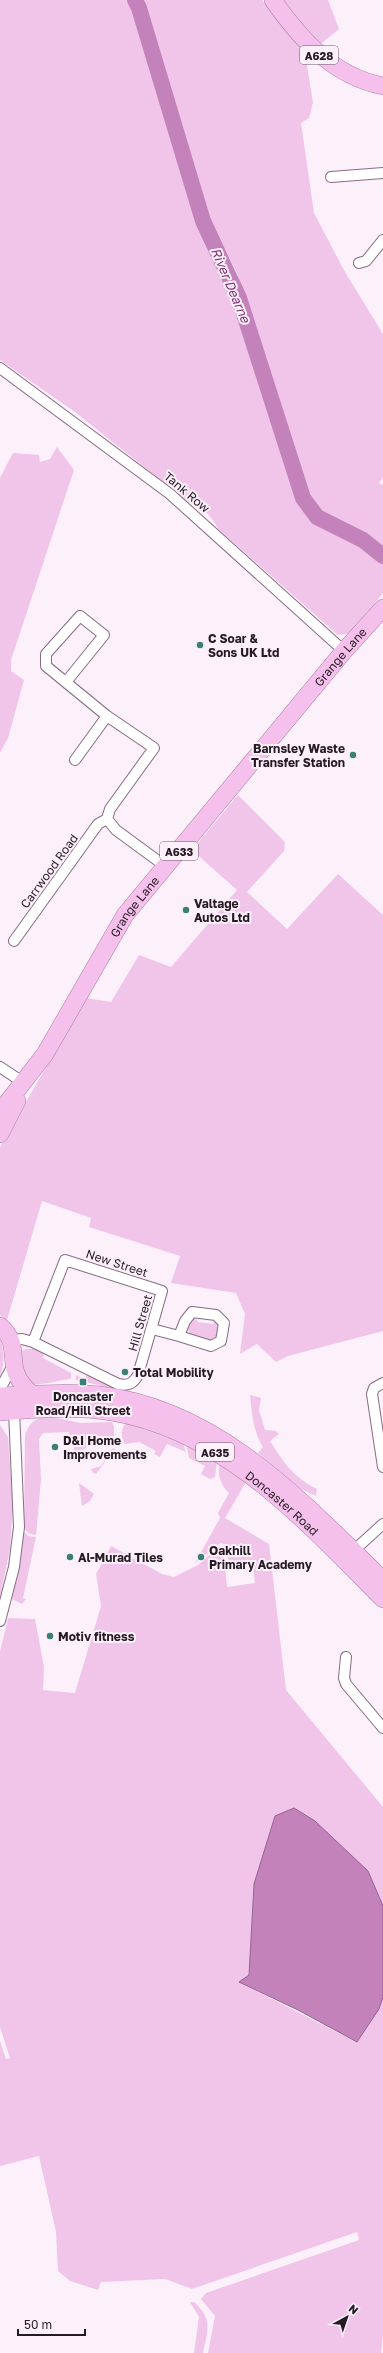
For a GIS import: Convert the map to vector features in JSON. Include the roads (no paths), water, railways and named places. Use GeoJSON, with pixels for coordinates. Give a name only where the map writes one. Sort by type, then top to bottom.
{"type":"FeatureCollection","features":[{"type":"Feature","properties":{"kind":"highway","name":"A628"},"geometry":{"type":"LineString","coordinates":[[273,0],[298,33],[319,54],[350,75],[383,86]]}},
{"type":"Feature","properties":{"kind":"highway","name":"Grange Lane"},"geometry":{"type":"LineString","coordinates":[[0,1112],[45,1054],[125,915],[344,651],[383,608]]}},
{"type":"Feature","properties":{"kind":"highway","name":"A633"},"geometry":{"type":"LineString","coordinates":[[0,1134],[15,1105],[24,1083]]}},
{"type":"Feature","properties":{"kind":"highway"},"geometry":{"type":"LineString","coordinates":[[0,1326],[6,1331],[11,1340],[11,1369],[17,1382],[32,1394]]}},
{"type":"Feature","properties":{"kind":"highway","name":"Doncaster Road"},"geometry":{"type":"LineString","coordinates":[[0,1396],[74,1393],[120,1398],[163,1410],[193,1424],[238,1450],[279,1481],[349,1555],[383,1599]]}},
{"type":"Feature","properties":{"kind":"highway","name":"Doncaster Road"},"geometry":{"type":"LineString","coordinates":[[5,1409],[67,1409],[113,1412],[153,1422],[189,1437],[223,1456],[261,1484],[349,1555],[383,1580]]}},
{"type":"Feature","properties":{"kind":"street"},"geometry":{"type":"LineString","coordinates":[[331,177],[383,173]]}},
{"type":"Feature","properties":{"kind":"street"},"geometry":{"type":"LineString","coordinates":[[359,263],[366,260],[383,240]]}},
{"type":"Feature","properties":{"kind":"street","name":"Tank Row"},"geometry":{"type":"LineString","coordinates":[[0,368],[170,494],[344,651]]}},
{"type":"Feature","properties":{"kind":"street","name":"Carrwood Road"},"geometry":{"type":"LineString","coordinates":[[14,941],[98,824],[107,819],[110,809],[154,748],[107,716],[46,666],[46,654],[80,616],[104,635],[66,682]]}},
{"type":"Feature","properties":{"kind":"street"},"geometry":{"type":"LineString","coordinates":[[74,760],[107,716]]}},
{"type":"Feature","properties":{"kind":"street"},"geometry":{"type":"LineString","coordinates":[[107,819],[116,830],[165,866]]}},
{"type":"Feature","properties":{"kind":"street"},"geometry":{"type":"LineString","coordinates":[[0,1067],[24,1083]]}},
{"type":"Feature","properties":{"kind":"street","name":"New Street"},"geometry":{"type":"LineString","coordinates":[[33,1342],[65,1260],[162,1291]]}},
{"type":"Feature","properties":{"kind":"street","name":"Hill Street"},"geometry":{"type":"LineString","coordinates":[[33,1342],[118,1384],[132,1384],[138,1375],[162,1291]]}},
{"type":"Feature","properties":{"kind":"street"},"geometry":{"type":"LineString","coordinates":[[152,1329],[179,1336]]}},
{"type":"Feature","properties":{"kind":"street"},"geometry":{"type":"LineString","coordinates":[[11,1340],[22,1339],[33,1342]]}},
{"type":"Feature","properties":{"kind":"street"},"geometry":{"type":"LineString","coordinates":[[0,1389],[11,1369]]}},
{"type":"Feature","properties":{"kind":"street"},"geometry":{"type":"LineString","coordinates":[[383,1383],[374,1388],[372,1394],[383,1467]]}},
{"type":"Feature","properties":{"kind":"street"},"geometry":{"type":"LineString","coordinates":[[0,1621],[14,1567],[19,1527],[5,1409]]}},
{"type":"Feature","properties":{"kind":"street"},"geometry":{"type":"LineString","coordinates":[[349,1555],[383,1524]]}},
{"type":"Feature","properties":{"kind":"street"},"geometry":{"type":"LineString","coordinates":[[346,1657],[344,1678],[346,1684],[383,1728]]}},
{"type":"Feature","properties":{"kind":"waterway","name":"River Dearne"},"geometry":{"type":"LineString","coordinates":[[135,0],[139,8],[203,221],[239,298],[303,498],[317,517],[363,540],[383,556]]}},
{"type":"Feature","properties":{"kind":"place","name":"C Soar & Sons UK Ltd"},"geometry":{"type":"Point","coordinates":[200,645]}},
{"type":"Feature","properties":{"kind":"place","name":"Barnsley Waste Transfer Station"},"geometry":{"type":"Point","coordinates":[353,755]}},
{"type":"Feature","properties":{"kind":"place","name":"Valtage Autos Ltd"},"geometry":{"type":"Point","coordinates":[186,910]}},
{"type":"Feature","properties":{"kind":"place","name":"Total Mobility"},"geometry":{"type":"Point","coordinates":[125,1372]}},
{"type":"Feature","properties":{"kind":"place","name":"Doncaster Road/Hill Street"},"geometry":{"type":"Point","coordinates":[83,1382]}},
{"type":"Feature","properties":{"kind":"place","name":"D&I Home Improvements"},"geometry":{"type":"Point","coordinates":[55,1447]}},
{"type":"Feature","properties":{"kind":"place","name":"Al-Murad Tiles"},"geometry":{"type":"Point","coordinates":[70,1557]}},
{"type":"Feature","properties":{"kind":"place","name":"Oakhill Primary Academy"},"geometry":{"type":"Point","coordinates":[201,1557]}},
{"type":"Feature","properties":{"kind":"place","name":"Motiv fitness"},"geometry":{"type":"Point","coordinates":[50,1636]}}]}
